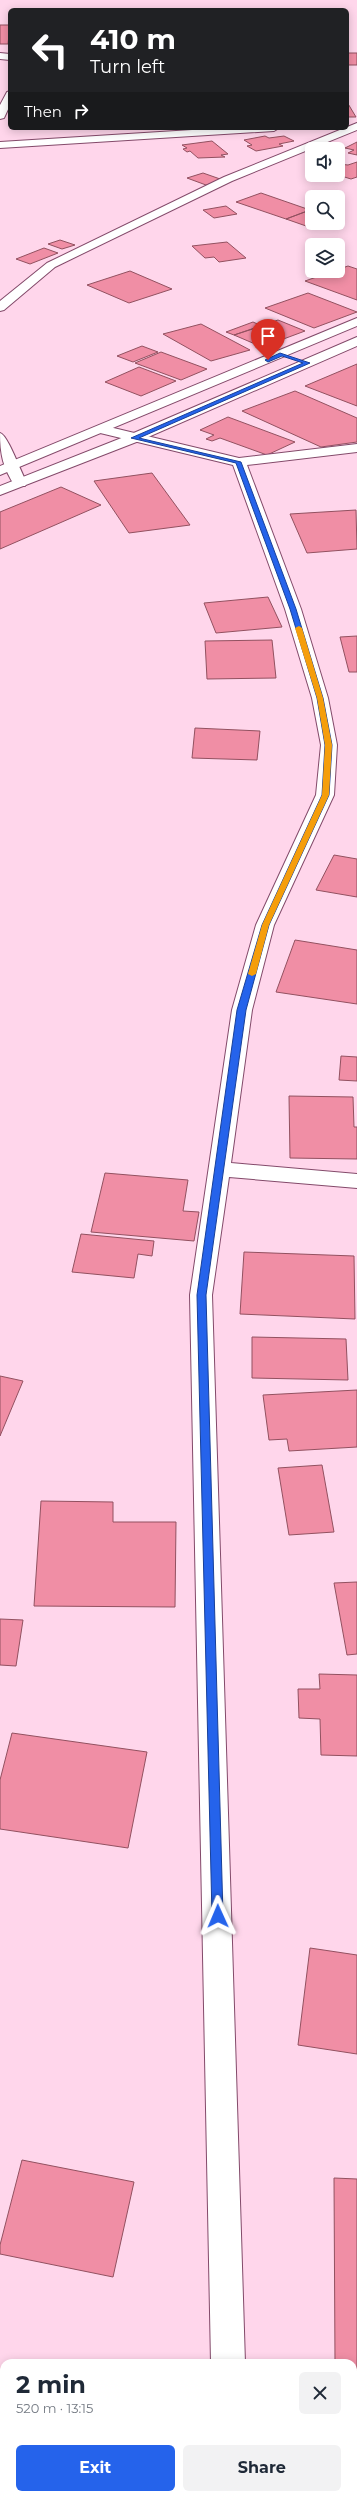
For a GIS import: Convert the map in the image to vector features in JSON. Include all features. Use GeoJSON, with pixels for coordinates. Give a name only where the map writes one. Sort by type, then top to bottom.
{"type":"FeatureCollection","features":[{"type":"Feature","properties":{"kind":"street"},"geometry":{"type":"LineString","coordinates":[[0,116],[8,98]]}},
{"type":"Feature","properties":{"kind":"street"},"geometry":{"type":"LineString","coordinates":[[0,145],[242,130]]}},
{"type":"Feature","properties":{"kind":"street"},"geometry":{"type":"LineString","coordinates":[[0,307],[51,265],[228,179],[345,130]]}},
{"type":"Feature","properties":{"kind":"street"},"geometry":{"type":"LineString","coordinates":[[6,469],[357,322]]}},
{"type":"Feature","properties":{"kind":"street"},"geometry":{"type":"LineString","coordinates":[[0,492],[134,438],[357,341]]}},
{"type":"Feature","properties":{"kind":"street"},"geometry":{"type":"LineString","coordinates":[[282,354],[307,363]]}},
{"type":"Feature","properties":{"kind":"street"},"geometry":{"type":"LineString","coordinates":[[101,428],[134,438],[238,462],[357,448]]}},
{"type":"Feature","properties":{"kind":"street"},"geometry":{"type":"LineString","coordinates":[[0,437],[6,469],[20,483]]}},
{"type":"Feature","properties":{"kind":"street"},"geometry":{"type":"LineString","coordinates":[[228,2359],[201,1295],[242,1010],[266,925],[325,795],[329,745],[320,698],[293,609],[238,462]]}},
{"type":"Feature","properties":{"kind":"street"},"geometry":{"type":"LineString","coordinates":[[219,1169],[357,1181]]}},
{"type":"Feature","properties":{"kind":"building"},"geometry":{"type":"Polygon","coordinates":[[[0,25],[8,25],[8,44],[0,44],[0,25]]]}},
{"type":"Feature","properties":{"kind":"building"},"geometry":{"type":"Polygon","coordinates":[[[349,53],[357,53],[357,65],[349,65],[349,53]]]}},
{"type":"Feature","properties":{"kind":"building"},"geometry":{"type":"Polygon","coordinates":[[[349,105],[356,117],[349,117],[349,105]]]}},
{"type":"Feature","properties":{"kind":"building"},"geometry":{"type":"Polygon","coordinates":[[[265,136],[269,138],[284,136],[294,141],[279,144],[283,146],[256,151],[247,146],[252,145],[244,140],[265,136]]]}},
{"type":"Feature","properties":{"kind":"building"},"geometry":{"type":"Polygon","coordinates":[[[212,141],[228,154],[221,155],[225,157],[198,158],[190,151],[187,152],[183,149],[187,148],[182,145],[212,141]]]}},
{"type":"Feature","properties":{"kind":"building"},"geometry":{"type":"Polygon","coordinates":[[[357,142],[357,155],[348,153],[354,150],[345,148],[357,142]]]}},
{"type":"Feature","properties":{"kind":"building"},"geometry":{"type":"Polygon","coordinates":[[[357,162],[357,177],[351,179],[345,177],[345,165],[357,162]]]}},
{"type":"Feature","properties":{"kind":"building"},"geometry":{"type":"Polygon","coordinates":[[[203,173],[223,180],[206,185],[187,178],[203,173]]]}},
{"type":"Feature","properties":{"kind":"building"},"geometry":{"type":"Polygon","coordinates":[[[261,193],[305,208],[305,212],[286,219],[236,202],[261,193]]]}},
{"type":"Feature","properties":{"kind":"building"},"geometry":{"type":"Polygon","coordinates":[[[226,206],[237,214],[214,218],[203,210],[226,206]]]}},
{"type":"Feature","properties":{"kind":"building"},"geometry":{"type":"Polygon","coordinates":[[[305,212],[305,226],[286,219],[305,212]]]}},
{"type":"Feature","properties":{"kind":"building"},"geometry":{"type":"Polygon","coordinates":[[[60,240],[75,245],[62,249],[48,244],[60,240]]]}},
{"type":"Feature","properties":{"kind":"building"},"geometry":{"type":"Polygon","coordinates":[[[227,242],[246,258],[219,262],[214,257],[205,258],[192,246],[227,242]]]}},
{"type":"Feature","properties":{"kind":"building"},"geometry":{"type":"Polygon","coordinates":[[[44,248],[58,253],[30,264],[16,259],[44,248]]]}},
{"type":"Feature","properties":{"kind":"building"},"geometry":{"type":"Polygon","coordinates":[[[348,266],[357,269],[357,300],[305,281],[314,278],[345,278],[345,267],[348,266]]]}},
{"type":"Feature","properties":{"kind":"building"},"geometry":{"type":"Polygon","coordinates":[[[130,271],[172,289],[129,303],[87,285],[130,271]]]}},
{"type":"Feature","properties":{"kind":"building"},"geometry":{"type":"Polygon","coordinates":[[[308,293],[357,312],[314,328],[265,308],[308,293]]]}},
{"type":"Feature","properties":{"kind":"building"},"geometry":{"type":"Polygon","coordinates":[[[278,320],[305,331],[262,347],[234,335],[278,320]]]}},
{"type":"Feature","properties":{"kind":"building"},"geometry":{"type":"Polygon","coordinates":[[[253,322],[262,326],[234,335],[226,332],[253,322]]]}},
{"type":"Feature","properties":{"kind":"building"},"geometry":{"type":"Polygon","coordinates":[[[201,324],[250,350],[211,361],[163,334],[201,324]]]}},
{"type":"Feature","properties":{"kind":"building"},"geometry":{"type":"Polygon","coordinates":[[[142,346],[158,352],[133,362],[117,356],[142,346]]]}},
{"type":"Feature","properties":{"kind":"building"},"geometry":{"type":"Polygon","coordinates":[[[161,352],[207,369],[181,380],[135,363],[161,352]]]}},
{"type":"Feature","properties":{"kind":"building"},"geometry":{"type":"Polygon","coordinates":[[[357,364],[357,406],[305,386],[357,364]]]}},
{"type":"Feature","properties":{"kind":"building"},"geometry":{"type":"Polygon","coordinates":[[[139,367],[176,381],[141,396],[105,382],[139,367]]]}},
{"type":"Feature","properties":{"kind":"building"},"geometry":{"type":"Polygon","coordinates":[[[295,391],[357,418],[357,442],[321,447],[242,411],[295,391]]]}},
{"type":"Feature","properties":{"kind":"building"},"geometry":{"type":"Polygon","coordinates":[[[228,417],[295,442],[267,455],[220,438],[212,441],[206,439],[214,435],[200,430],[228,417]]]}},
{"type":"Feature","properties":{"kind":"building"},"geometry":{"type":"Polygon","coordinates":[[[152,473],[190,525],[129,533],[94,481],[152,473]]]}},
{"type":"Feature","properties":{"kind":"building"},"geometry":{"type":"Polygon","coordinates":[[[61,487],[101,505],[0,549],[0,512],[61,487]]]}},
{"type":"Feature","properties":{"kind":"building"},"geometry":{"type":"Polygon","coordinates":[[[356,510],[357,549],[307,553],[290,514],[356,510]]]}},
{"type":"Feature","properties":{"kind":"building"},"geometry":{"type":"Polygon","coordinates":[[[268,597],[282,627],[216,633],[204,603],[268,597]]]}},
{"type":"Feature","properties":{"kind":"building"},"geometry":{"type":"Polygon","coordinates":[[[357,636],[357,672],[349,672],[340,637],[357,636]]]}},
{"type":"Feature","properties":{"kind":"building"},"geometry":{"type":"Polygon","coordinates":[[[272,640],[276,678],[207,679],[205,641],[272,640]]]}},
{"type":"Feature","properties":{"kind":"building"},"geometry":{"type":"Polygon","coordinates":[[[195,728],[260,731],[257,760],[192,758],[195,728]]]}},
{"type":"Feature","properties":{"kind":"building"},"geometry":{"type":"Polygon","coordinates":[[[334,855],[357,859],[357,897],[316,890],[334,855]]]}},
{"type":"Feature","properties":{"kind":"building"},"geometry":{"type":"Polygon","coordinates":[[[295,940],[357,950],[357,1004],[276,992],[295,940]]]}},
{"type":"Feature","properties":{"kind":"building"},"geometry":{"type":"Polygon","coordinates":[[[341,1056],[357,1057],[357,1081],[339,1080],[341,1056]]]}},
{"type":"Feature","properties":{"kind":"building"},"geometry":{"type":"Polygon","coordinates":[[[289,1096],[353,1097],[354,1127],[357,1127],[357,1159],[290,1158],[289,1096]]]}},
{"type":"Feature","properties":{"kind":"building"},"geometry":{"type":"Polygon","coordinates":[[[105,1173],[188,1180],[183,1211],[199,1212],[194,1241],[91,1232],[105,1173]]]}},
{"type":"Feature","properties":{"kind":"building"},"geometry":{"type":"Polygon","coordinates":[[[81,1234],[154,1241],[152,1256],[138,1254],[134,1278],[72,1272],[81,1234]]]}},
{"type":"Feature","properties":{"kind":"building"},"geometry":{"type":"Polygon","coordinates":[[[244,1252],[354,1256],[355,1319],[240,1314],[244,1252]]]}},
{"type":"Feature","properties":{"kind":"building"},"geometry":{"type":"Polygon","coordinates":[[[252,1337],[346,1339],[348,1380],[252,1378],[252,1337]]]}},
{"type":"Feature","properties":{"kind":"building"},"geometry":{"type":"Polygon","coordinates":[[[0,1376],[23,1381],[0,1436],[0,1376]]]}},
{"type":"Feature","properties":{"kind":"building"},"geometry":{"type":"Polygon","coordinates":[[[357,1390],[357,1447],[289,1451],[287,1439],[269,1440],[263,1395],[357,1390]]]}},
{"type":"Feature","properties":{"kind":"building"},"geometry":{"type":"Polygon","coordinates":[[[322,1465],[334,1532],[289,1535],[278,1468],[322,1465]]]}},
{"type":"Feature","properties":{"kind":"building"},"geometry":{"type":"Polygon","coordinates":[[[41,1501],[113,1502],[113,1522],[176,1522],[175,1607],[34,1606],[41,1501]]]}},
{"type":"Feature","properties":{"kind":"building"},"geometry":{"type":"Polygon","coordinates":[[[357,1582],[357,1654],[347,1655],[334,1583],[357,1582]]]}},
{"type":"Feature","properties":{"kind":"building"},"geometry":{"type":"Polygon","coordinates":[[[0,1619],[23,1620],[16,1666],[0,1665],[0,1619]]]}},
{"type":"Feature","properties":{"kind":"building"},"geometry":{"type":"Polygon","coordinates":[[[319,1674],[357,1675],[357,1756],[321,1755],[320,1719],[299,1718],[298,1689],[320,1689],[319,1674]]]}},
{"type":"Feature","properties":{"kind":"building"},"geometry":{"type":"Polygon","coordinates":[[[12,1733],[147,1752],[128,1848],[0,1829],[0,1780],[12,1733]]]}},
{"type":"Feature","properties":{"kind":"building"},"geometry":{"type":"Polygon","coordinates":[[[310,1948],[357,1955],[357,2054],[298,2045],[310,1948]]]}},
{"type":"Feature","properties":{"kind":"building"},"geometry":{"type":"Polygon","coordinates":[[[22,2160],[134,2182],[113,2277],[0,2254],[0,2245],[22,2160]]]}},
{"type":"Feature","properties":{"kind":"building"},"geometry":{"type":"Polygon","coordinates":[[[334,2178],[357,2179],[357,2359],[335,2359],[334,2178]]]}},
{"type":"Feature","properties":{"kind":"slow traffic"},"geometry":{"type":"LineString","coordinates":[[252,974],[266,925],[325,795],[329,745],[320,698],[299,628]]}},
{"type":"Feature","properties":{"kind":"route"},"geometry":{"type":"LineString","coordinates":[[218,1916],[201,1295],[242,1010],[266,925],[325,795],[329,745],[320,698],[293,609],[238,462],[134,438],[307,363],[282,354],[268,360]]}}]}
